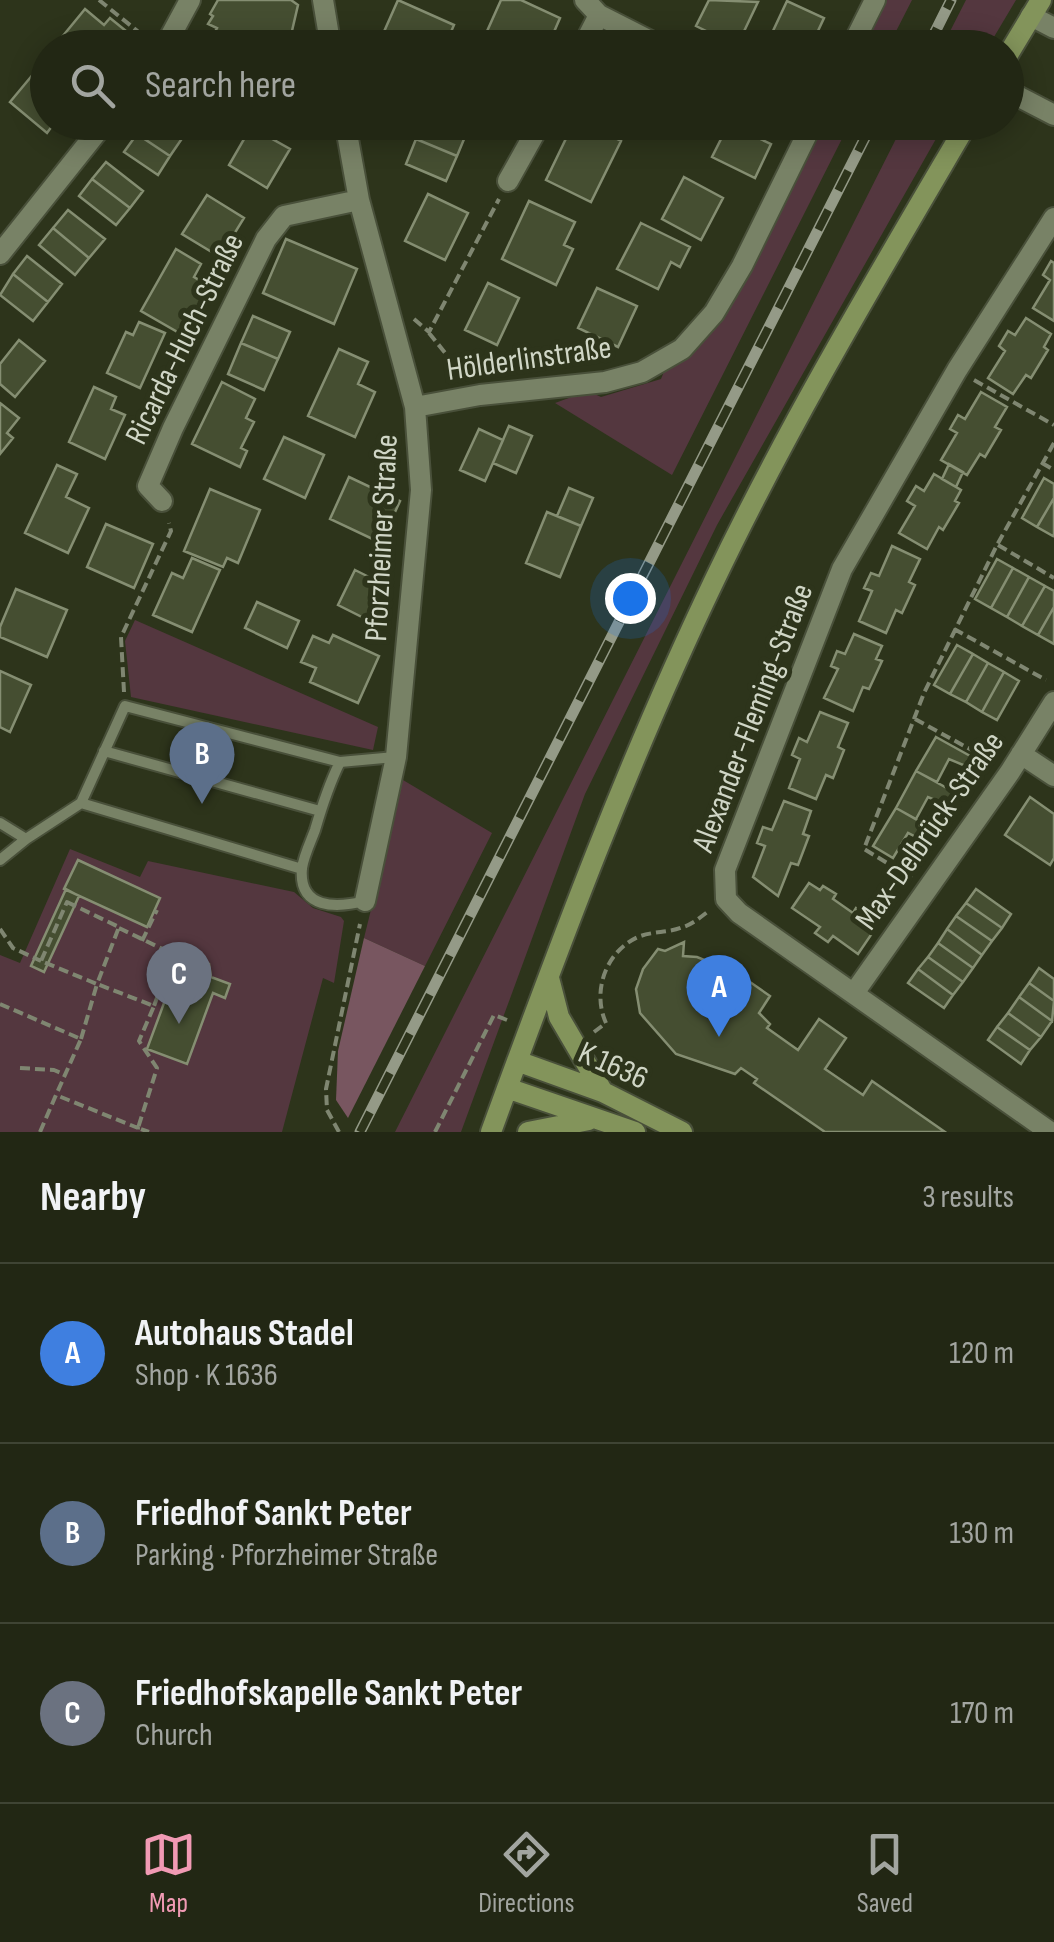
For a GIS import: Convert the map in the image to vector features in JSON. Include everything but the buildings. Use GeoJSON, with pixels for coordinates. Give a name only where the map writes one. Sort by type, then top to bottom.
{"type":"FeatureCollection","features":[{"type":"Feature","properties":{"kind":"main road"},"geometry":{"type":"LineString","coordinates":[[1023,30],[1036,8]]}},
{"type":"Feature","properties":{"kind":"main road"},"geometry":{"type":"LineString","coordinates":[[491,1132],[548,976],[714,580],[766,476],[958,140]]}},
{"type":"Feature","properties":{"kind":"main road"},"geometry":{"type":"LineString","coordinates":[[548,976],[559,1017],[603,1092]]}},
{"type":"Feature","properties":{"kind":"main road","name":"K 1636"},"geometry":{"type":"LineString","coordinates":[[517,1060],[603,1092],[682,1132]]}},
{"type":"Feature","properties":{"kind":"main road","name":"K 1636"},"geometry":{"type":"LineString","coordinates":[[507,1088],[635,1132]]}},
{"type":"Feature","properties":{"kind":"main road"},"geometry":{"type":"LineString","coordinates":[[528,1132],[594,1120]]}},
{"type":"Feature","properties":{"kind":"street"},"geometry":{"type":"LineString","coordinates":[[172,30],[190,0]]}},
{"type":"Feature","properties":{"kind":"street"},"geometry":{"type":"LineString","coordinates":[[323,0],[328,30]]}},
{"type":"Feature","properties":{"kind":"street"},"geometry":{"type":"LineString","coordinates":[[860,30],[875,0]]}},
{"type":"Feature","properties":{"kind":"street"},"geometry":{"type":"LineString","coordinates":[[592,8],[632,30]]}},
{"type":"Feature","properties":{"kind":"street"},"geometry":{"type":"LineString","coordinates":[[1036,8],[1054,28]]}},
{"type":"Feature","properties":{"kind":"street"},"geometry":{"type":"LineString","coordinates":[[1024,99],[1054,114]]}},
{"type":"Feature","properties":{"kind":"street"},"geometry":{"type":"LineString","coordinates":[[0,254],[91,140]]}},
{"type":"Feature","properties":{"kind":"street","name":"Pforzheimer Straße"},"geometry":{"type":"LineString","coordinates":[[348,140],[358,200],[416,407],[421,490],[396,757],[365,901]]}},
{"type":"Feature","properties":{"kind":"street"},"geometry":{"type":"LineString","coordinates":[[508,182],[531,140]]}},
{"type":"Feature","properties":{"kind":"street","name":"Hölderlinstraße"},"geometry":{"type":"LineString","coordinates":[[416,407],[480,395],[605,382],[642,372],[682,349],[714,313],[742,266],[804,140]]}},
{"type":"Feature","properties":{"kind":"street","name":"Ricarda-Huch-Straße"},"geometry":{"type":"LineString","coordinates":[[162,502],[148,486],[172,428],[266,239],[284,216],[358,200]]}},
{"type":"Feature","properties":{"kind":"street","name":"Alexander-Fleming-Straße"},"geometry":{"type":"LineString","coordinates":[[1050,1132],[739,913],[726,899],[725,870],[842,570],[957,370],[1054,218]]}},
{"type":"Feature","properties":{"kind":"street","name":"Max-Delbrück-Straße"},"geometry":{"type":"LineString","coordinates":[[854,993],[1054,702]]}},
{"type":"Feature","properties":{"kind":"street"},"geometry":{"type":"LineString","coordinates":[[1021,754],[1054,776]]}},
{"type":"Feature","properties":{"kind":"lane"},"geometry":{"type":"LineString","coordinates":[[0,860],[81,803],[124,706],[340,762],[396,757]]}},
{"type":"Feature","properties":{"kind":"lane"},"geometry":{"type":"LineString","coordinates":[[104,751],[320,811]]}},
{"type":"Feature","properties":{"kind":"lane"},"geometry":{"type":"LineString","coordinates":[[340,762],[302,869],[310,895],[323,906],[341,907],[365,901]]}},
{"type":"Feature","properties":{"kind":"lane"},"geometry":{"type":"LineString","coordinates":[[81,803],[302,869]]}},
{"type":"Feature","properties":{"kind":"lane"},"geometry":{"type":"LineString","coordinates":[[0,822],[26,839]]}},
{"type":"Feature","properties":{"kind":"path"},"geometry":{"type":"LineString","coordinates":[[100,0],[138,30]]}},
{"type":"Feature","properties":{"kind":"path"},"geometry":{"type":"LineString","coordinates":[[429,332],[508,182]]}},
{"type":"Feature","properties":{"kind":"path"},"geometry":{"type":"LineString","coordinates":[[414,319],[480,395]]}},
{"type":"Feature","properties":{"kind":"path"},"geometry":{"type":"LineString","coordinates":[[957,370],[1054,425]]}},
{"type":"Feature","properties":{"kind":"path"},"geometry":{"type":"LineString","coordinates":[[929,888],[864,849],[954,629],[1054,442]]}},
{"type":"Feature","properties":{"kind":"path"},"geometry":{"type":"LineString","coordinates":[[1042,463],[1054,470]]}},
{"type":"Feature","properties":{"kind":"path"},"geometry":{"type":"LineString","coordinates":[[124,706],[121,637],[171,531],[162,502]]}},
{"type":"Feature","properties":{"kind":"path"},"geometry":{"type":"LineString","coordinates":[[997,545],[1054,578]]}},
{"type":"Feature","properties":{"kind":"path"},"geometry":{"type":"LineString","coordinates":[[954,629],[1044,679]]}},
{"type":"Feature","properties":{"kind":"path"},"geometry":{"type":"LineString","coordinates":[[915,719],[995,763]]}},
{"type":"Feature","properties":{"kind":"path"},"geometry":{"type":"LineString","coordinates":[[575,1045],[606,1023],[599,1006],[600,985],[611,960],[624,946],[638,937],[684,927],[726,899]]}},
{"type":"Feature","properties":{"kind":"path"},"geometry":{"type":"LineString","coordinates":[[337,1130],[327,1110],[326,1089],[365,901]]}},
{"type":"Feature","properties":{"kind":"path"},"geometry":{"type":"LineString","coordinates":[[41,961],[67,902],[173,954],[139,1040],[156,1068],[137,1130]]}},
{"type":"Feature","properties":{"kind":"path"},"geometry":{"type":"LineString","coordinates":[[142,941],[157,910]]}},
{"type":"Feature","properties":{"kind":"path"},"geometry":{"type":"LineString","coordinates":[[40,1132],[81,1039],[118,927]]}},
{"type":"Feature","properties":{"kind":"path"},"geometry":{"type":"LineString","coordinates":[[0,929],[13,948],[154,1006]]}},
{"type":"Feature","properties":{"kind":"path"},"geometry":{"type":"LineString","coordinates":[[0,1004],[81,1039]]}},
{"type":"Feature","properties":{"kind":"path"},"geometry":{"type":"LineString","coordinates":[[435,1132],[494,1015],[528,1028]]}},
{"type":"Feature","properties":{"kind":"path"},"geometry":{"type":"LineString","coordinates":[[20,1068],[66,1074]]}},
{"type":"Feature","properties":{"kind":"path"},"geometry":{"type":"LineString","coordinates":[[56,1095],[149,1132]]}},
{"type":"Feature","properties":{"kind":"shaded area"},"geometry":{"type":"Polygon","coordinates":[[[886,0],[912,0],[897,30],[871,30],[886,0]]]}},
{"type":"Feature","properties":{"kind":"shaded area"},"geometry":{"type":"Polygon","coordinates":[[[966,0],[1016,0],[998,30],[951,30],[966,0]]]}},
{"type":"Feature","properties":{"kind":"shaded area"},"geometry":{"type":"Polygon","coordinates":[[[815,140],[841,140],[672,475],[555,403],[588,391],[601,397],[661,379],[665,369],[691,351],[720,322],[815,140]]]}},
{"type":"Feature","properties":{"kind":"shaded area"},"geometry":{"type":"Polygon","coordinates":[[[895,140],[935,140],[717,525],[585,794],[461,1132],[395,1132],[895,140]]]}},
{"type":"Feature","properties":{"kind":"shaded area"},"geometry":{"type":"Polygon","coordinates":[[[135,620],[378,727],[373,750],[131,697],[125,641],[135,620]]]}},
{"type":"Feature","properties":{"kind":"shaded area"},"geometry":{"type":"Polygon","coordinates":[[[403,780],[492,833],[425,966],[364,938],[403,780]]]}},
{"type":"Feature","properties":{"kind":"shaded area"},"geometry":{"type":"Polygon","coordinates":[[[70,849],[140,877],[148,861],[294,892],[313,908],[344,921],[334,983],[323,978],[282,1132],[0,1132],[0,955],[20,963],[70,849]]]}},
{"type":"Feature","properties":{"kind":"shaded area"},"geometry":{"type":"Polygon","coordinates":[[[364,938],[425,966],[348,1118],[336,1100],[338,1051],[364,938]]]}},
{"type":"Feature","properties":{"kind":"railway"},"geometry":{"type":"LineString","coordinates":[[936,30],[951,0]]}},
{"type":"Feature","properties":{"kind":"railway"},"geometry":{"type":"LineString","coordinates":[[360,1132],[864,140]]}},
{"type":"Feature","properties":{"kind":"place","name":"Friedhof Sankt Peter"},"geometry":{"type":"Point","coordinates":[202,804]}},
{"type":"Feature","properties":{"kind":"place","name":"Friedhofskapelle Sankt Peter"},"geometry":{"type":"Point","coordinates":[179,1024]}},
{"type":"Feature","properties":{"kind":"place","name":"Autohaus Stadel"},"geometry":{"type":"Point","coordinates":[719,1037]}}]}
